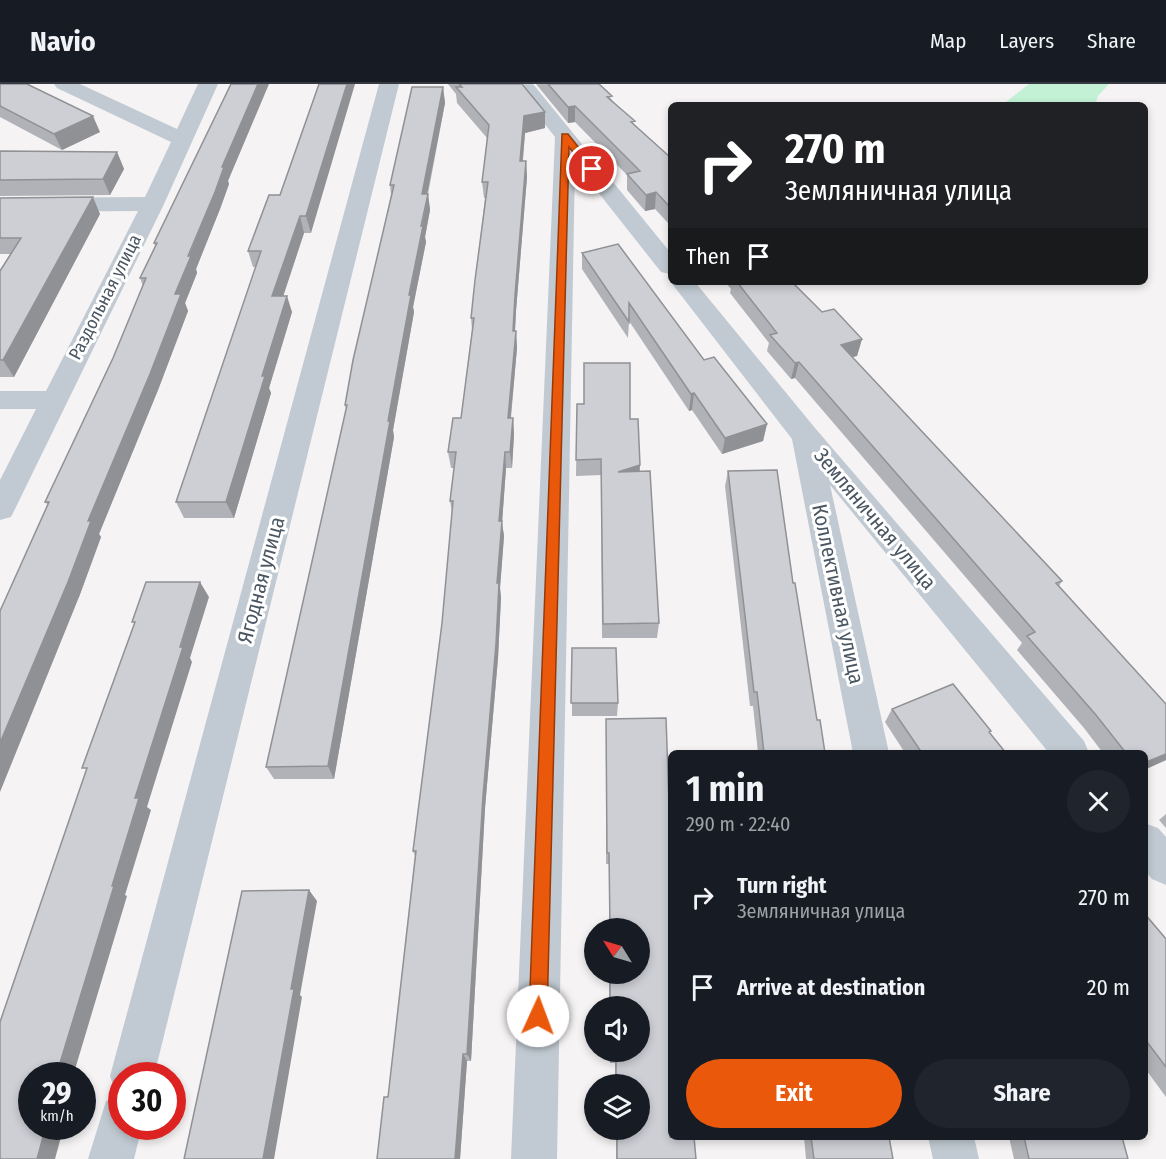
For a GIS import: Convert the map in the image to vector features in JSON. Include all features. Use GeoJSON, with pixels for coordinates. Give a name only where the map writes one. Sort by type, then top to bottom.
{"type":"FeatureCollection","features":[{"type":"Feature","properties":{"kind":"street"},"geometry":{"type":"LineString","coordinates":[[64,84],[181,139]]}},
{"type":"Feature","properties":{"kind":"street","name":"Раздольная улица"},"geometry":{"type":"LineString","coordinates":[[0,509],[153,204],[208,84]]}},
{"type":"Feature","properties":{"kind":"street","name":"Ягодная улица"},"geometry":{"type":"LineString","coordinates":[[136,1062],[389,84]]}},
{"type":"Feature","properties":{"kind":"street"},"geometry":{"type":"LineString","coordinates":[[523,84],[668,265]]}},
{"type":"Feature","properties":{"kind":"street"},"geometry":{"type":"LineString","coordinates":[[534,1159],[565,136]]}},
{"type":"Feature","properties":{"kind":"street"},"geometry":{"type":"LineString","coordinates":[[0,205],[153,204]]}},
{"type":"Feature","properties":{"kind":"street","name":"Земляничная улица"},"geometry":{"type":"LineString","coordinates":[[684,285],[1068,750]]}},
{"type":"Feature","properties":{"kind":"street"},"geometry":{"type":"LineString","coordinates":[[0,400],[53,400]]}},
{"type":"Feature","properties":{"kind":"street","name":"Коллективная улица"},"geometry":{"type":"LineString","coordinates":[[806,435],[870,750]]}},
{"type":"Feature","properties":{"kind":"street"},"geometry":{"type":"LineString","coordinates":[[1148,846],[1166,866]]}},
{"type":"Feature","properties":{"kind":"street"},"geometry":{"type":"LineString","coordinates":[[111,1159],[116,1140]]}},
{"type":"Feature","properties":{"kind":"street"},"geometry":{"type":"LineString","coordinates":[[952,1140],[956,1159]]}},
{"type":"Feature","properties":{"kind":"green space"},"geometry":{"type":"Polygon","coordinates":[[[1029,84],[1109,84],[1098,96],[1096,102],[1006,102],[1029,84]]]}},
{"type":"Feature","properties":{"kind":"building"},"geometry":{"type":"Polygon","coordinates":[[[0,84],[27,84],[93,116],[54,134],[0,106],[0,84]]]}},
{"type":"Feature","properties":{"kind":"building"},"geometry":{"type":"Polygon","coordinates":[[[231,84],[258,84],[222,167],[224,167],[215,192],[188,256],[191,256],[175,294],[181,294],[150,374],[88,521],[91,521],[68,582],[0,743],[0,611],[49,502],[45,502],[113,358],[146,278],[140,278],[157,243],[154,243],[231,84]]]}},
{"type":"Feature","properties":{"kind":"building"},"geometry":{"type":"Polygon","coordinates":[[[319,84],[347,84],[306,216],[300,216],[272,296],[287,296],[226,502],[176,502],[261,251],[248,251],[269,195],[280,195],[319,84]]]}},
{"type":"Feature","properties":{"kind":"building"},"geometry":{"type":"Polygon","coordinates":[[[459,84],[522,84],[545,112],[524,116],[520,161],[526,161],[515,295],[513,331],[516,331],[508,418],[513,418],[510,452],[505,452],[499,521],[502,521],[497,583],[499,583],[496,644],[483,796],[467,1054],[463,1054],[455,1159],[377,1159],[384,1097],[388,1097],[416,851],[413,851],[442,623],[453,501],[450,501],[456,452],[448,452],[453,418],[461,418],[488,182],[482,182],[489,125],[456,87],[462,87],[459,84]]]}},
{"type":"Feature","properties":{"kind":"building"},"geometry":{"type":"Polygon","coordinates":[[[548,84],[599,84],[612,96],[607,97],[635,121],[631,122],[668,155],[668,205],[656,192],[646,195],[627,174],[640,171],[575,106],[568,107],[548,84]]]}},
{"type":"Feature","properties":{"kind":"building"},"geometry":{"type":"Polygon","coordinates":[[[412,87],[443,87],[422,194],[428,194],[409,295],[411,295],[388,421],[390,421],[328,766],[266,767],[347,405],[345,405],[353,360],[394,185],[390,185],[412,87]]]}},
{"type":"Feature","properties":{"kind":"building"},"geometry":{"type":"Polygon","coordinates":[[[0,151],[117,152],[103,179],[0,180],[0,151]]]}},
{"type":"Feature","properties":{"kind":"building"},"geometry":{"type":"Polygon","coordinates":[[[93,197],[3,360],[0,360],[0,271],[21,238],[0,238],[0,198],[93,197]]]}},
{"type":"Feature","properties":{"kind":"building"},"geometry":{"type":"Polygon","coordinates":[[[618,244],[704,360],[714,357],[767,424],[725,438],[694,393],[691,394],[629,303],[629,322],[582,253],[618,244]]]}},
{"type":"Feature","properties":{"kind":"building"},"geometry":{"type":"Polygon","coordinates":[[[739,285],[795,285],[822,312],[834,309],[862,339],[841,345],[1062,581],[1056,583],[1166,704],[1166,754],[1148,761],[1148,750],[1124,750],[1027,636],[1035,632],[799,362],[795,363],[770,335],[777,333],[739,285]]]}},
{"type":"Feature","properties":{"kind":"building"},"geometry":{"type":"Polygon","coordinates":[[[584,363],[630,363],[630,419],[638,419],[640,465],[618,472],[650,471],[659,623],[603,624],[601,459],[576,460],[577,404],[584,404],[584,363]]]}},
{"type":"Feature","properties":{"kind":"building"},"geometry":{"type":"Polygon","coordinates":[[[777,470],[793,583],[795,583],[817,720],[820,720],[825,750],[764,750],[757,692],[754,692],[728,471],[777,470]]]}},
{"type":"Feature","properties":{"kind":"building"},"geometry":{"type":"Polygon","coordinates":[[[146,582],[200,582],[180,647],[183,647],[135,798],[139,798],[112,886],[114,886],[60,1062],[18,1062],[18,1140],[42,1140],[37,1159],[0,1159],[0,1022],[87,768],[82,768],[135,622],[132,622],[146,582]]]}},
{"type":"Feature","properties":{"kind":"building"},"geometry":{"type":"Polygon","coordinates":[[[572,648],[616,648],[618,703],[571,703],[572,648]]]}},
{"type":"Feature","properties":{"kind":"building"},"geometry":{"type":"Polygon","coordinates":[[[953,684],[1004,750],[920,750],[892,709],[953,684]]]}},
{"type":"Feature","properties":{"kind":"building"},"geometry":{"type":"Polygon","coordinates":[[[666,718],[668,1140],[694,1140],[696,1159],[617,1159],[617,1140],[650,1140],[650,1074],[616,1074],[616,1062],[650,1062],[650,996],[610,996],[610,984],[650,984],[650,918],[610,918],[609,853],[607,853],[606,719],[666,718]]]}},
{"type":"Feature","properties":{"kind":"building"},"geometry":{"type":"Polygon","coordinates":[[[309,890],[291,989],[294,989],[263,1159],[184,1159],[242,891],[309,890]]]}},
{"type":"Feature","properties":{"kind":"building"},"geometry":{"type":"Polygon","coordinates":[[[1148,918],[1166,939],[1166,1067],[1148,1043],[1148,918]]]}},
{"type":"Feature","properties":{"kind":"building"},"geometry":{"type":"Polygon","coordinates":[[[811,1140],[890,1140],[893,1159],[814,1159],[811,1140]]]}},
{"type":"Feature","properties":{"kind":"building"},"geometry":{"type":"Polygon","coordinates":[[[1025,1140],[1123,1140],[1128,1159],[1029,1159],[1025,1140]]]}},
{"type":"Feature","properties":{"kind":"route"},"geometry":{"type":"LineString","coordinates":[[538,1016],[565,136],[592,169]]}}]}
